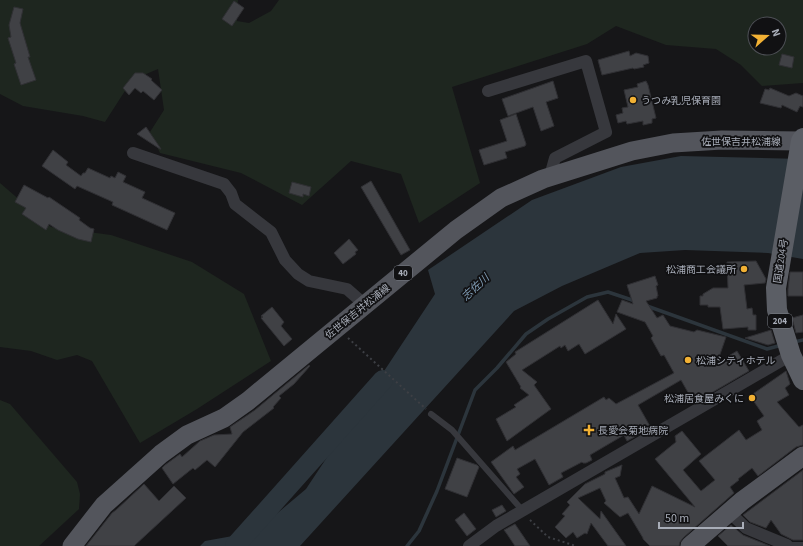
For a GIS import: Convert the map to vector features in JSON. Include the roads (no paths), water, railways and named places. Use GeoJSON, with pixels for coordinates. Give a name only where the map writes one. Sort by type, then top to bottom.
{"type":"FeatureCollection","features":[{"type":"Feature","properties":{"kind":"highway","name":"国道204号"},"geometry":{"type":"LineString","coordinates":[[802,144],[780,258],[776,288],[776,310],[791,355],[803,380]]}},
{"type":"Feature","properties":{"kind":"main road","name":"佐世保吉井松浦線"},"geometry":{"type":"LineString","coordinates":[[72,546],[104,505],[161,454],[187,435],[224,418],[248,401],[364,304],[456,230],[501,198],[550,176],[632,151],[673,143],[722,140],[802,144]]}},
{"type":"Feature","properties":{"kind":"main road"},"geometry":{"type":"LineString","coordinates":[[690,546],[729,512],[803,456]]}},
{"type":"Feature","properties":{"kind":"street"},"geometry":{"type":"LineString","coordinates":[[488,91],[586,61],[606,132],[555,158],[550,176]]}},
{"type":"Feature","properties":{"kind":"street"},"geometry":{"type":"LineString","coordinates":[[133,153],[224,184],[231,193],[235,204],[271,232],[285,260],[298,274],[309,281],[347,289],[364,304]]}},
{"type":"Feature","properties":{"kind":"street"},"geometry":{"type":"LineString","coordinates":[[469,546],[496,526],[791,355]]}},
{"type":"Feature","properties":{"kind":"street"},"geometry":{"type":"LineString","coordinates":[[729,512],[746,528],[786,545]]}},
{"type":"Feature","properties":{"kind":"lane"},"geometry":{"type":"LineString","coordinates":[[431,414],[452,430],[523,511]]}},
{"type":"Feature","properties":{"kind":"lane"},"geometry":{"type":"LineString","coordinates":[[786,545],[803,545]]}},
{"type":"Feature","properties":{"kind":"water"},"geometry":{"type":"Polygon","coordinates":[[[681,156],[803,159],[803,259],[768,253],[685,250],[640,253],[562,286],[514,311],[300,546],[200,546],[205,541],[255,532],[306,489],[435,294],[428,270],[532,200],[621,167],[681,156]]]}},
{"type":"Feature","properties":{"kind":"waterway"},"geometry":{"type":"LineString","coordinates":[[407,546],[419,531],[437,491],[475,390],[497,368],[526,334],[548,319],[587,297],[608,292],[635,301]]}},
{"type":"Feature","properties":{"kind":"waterway"},"geometry":{"type":"LineString","coordinates":[[647,306],[767,349],[782,345]]}},
{"type":"Feature","properties":{"kind":"waterway"},"geometry":{"type":"LineString","coordinates":[[794,342],[803,340]]}},
{"type":"Feature","properties":{"kind":"waterway","name":"志佐川"},"geometry":{"type":"LineString","coordinates":[[235,546],[383,380]]}},
{"type":"Feature","properties":{"kind":"place","name":"うつみ乳児保育園"},"geometry":{"type":"Point","coordinates":[633,100]}},
{"type":"Feature","properties":{"kind":"place","name":"松浦商工会議所"},"geometry":{"type":"Point","coordinates":[744,269]}},
{"type":"Feature","properties":{"kind":"place","name":"松浦シティホテル"},"geometry":{"type":"Point","coordinates":[688,360]}},
{"type":"Feature","properties":{"kind":"place","name":"松浦居食屋みくに"},"geometry":{"type":"Point","coordinates":[752,398]}},
{"type":"Feature","properties":{"kind":"place","name":"長愛会菊地病院"},"geometry":{"type":"Point","coordinates":[589,430]}}]}
